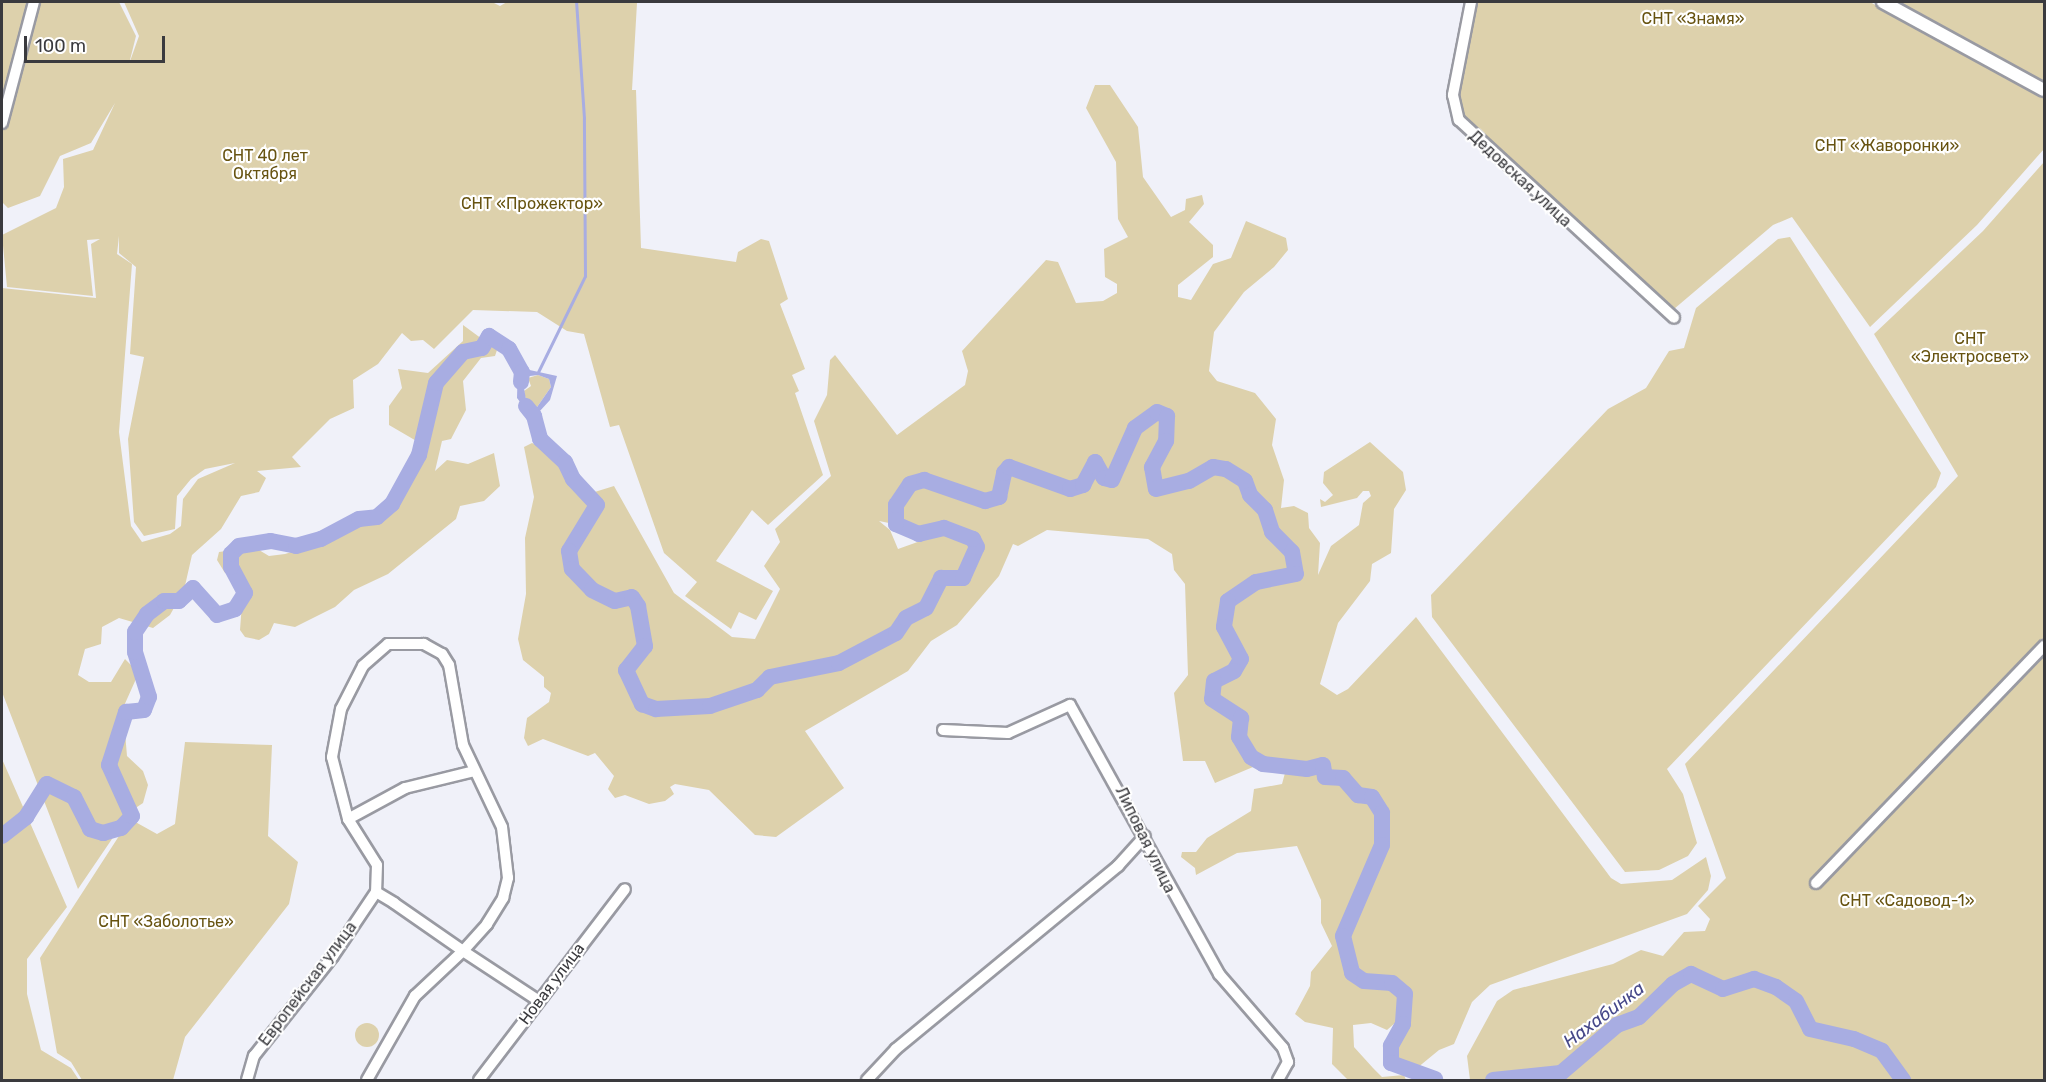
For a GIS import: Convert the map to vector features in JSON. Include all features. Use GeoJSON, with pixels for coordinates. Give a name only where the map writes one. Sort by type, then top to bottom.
{"type":"FeatureCollection","features":[{"type":"Feature","properties":{"kind":"street"},"geometry":{"type":"LineString","coordinates":[[2,123],[34,2]]}},
{"type":"Feature","properties":{"kind":"street","name":"Дедовская улица"},"geometry":{"type":"LineString","coordinates":[[1471,2],[1453,95],[1459,120],[1674,318]]}},
{"type":"Feature","properties":{"kind":"street"},"geometry":{"type":"LineString","coordinates":[[1883,2],[2044,90]]}},
{"type":"Feature","properties":{"kind":"street"},"geometry":{"type":"LineString","coordinates":[[367,1080],[415,996],[463,951],[495,912],[508,878],[502,827],[474,771],[464,745],[449,665],[442,654],[424,644],[388,644],[363,666],[338,720],[332,757],[348,819],[377,866],[376,892],[463,951],[539,1001]]}},
{"type":"Feature","properties":{"kind":"street"},"geometry":{"type":"LineString","coordinates":[[1816,883],[2044,646]]}},
{"type":"Feature","properties":{"kind":"street","name":"Липовая улица"},"geometry":{"type":"LineString","coordinates":[[943,730],[1008,733],[1070,705],[1145,836],[1175,901],[1219,974],[1283,1048],[1287,1067],[1278,1080]]}},
{"type":"Feature","properties":{"kind":"street"},"geometry":{"type":"LineString","coordinates":[[348,819],[405,788],[474,771]]}},
{"type":"Feature","properties":{"kind":"street"},"geometry":{"type":"LineString","coordinates":[[867,1080],[896,1049],[1119,866],[1145,836]]}},
{"type":"Feature","properties":{"kind":"street","name":"Новая улица"},"geometry":{"type":"LineString","coordinates":[[479,1080],[626,889]]}},
{"type":"Feature","properties":{"kind":"street","name":"Европейская улица"},"geometry":{"type":"LineString","coordinates":[[247,1080],[254,1056],[333,956],[376,892]]}},
{"type":"Feature","properties":{"kind":"green space"},"geometry":{"type":"Polygon","coordinates":[[[2,2],[119,2],[136,36],[129,64],[139,36],[124,2],[492,2],[500,6],[507,2],[662,2],[637,3],[632,90],[636,90],[641,248],[736,262],[738,252],[761,239],[769,241],[788,299],[780,304],[805,369],[792,375],[799,391],[795,393],[823,475],[768,525],[752,510],[716,561],[773,591],[756,620],[739,612],[731,629],[685,596],[697,582],[664,553],[619,425],[610,427],[584,334],[567,331],[537,312],[473,310],[434,349],[423,340],[411,341],[402,333],[378,364],[353,380],[354,408],[330,419],[292,457],[301,467],[257,471],[266,478],[259,492],[241,496],[221,529],[192,555],[184,590],[170,615],[153,628],[119,618],[102,627],[101,644],[85,649],[78,675],[89,682],[111,682],[125,659],[134,668],[136,679],[123,708],[127,756],[143,771],[148,785],[143,803],[131,811],[78,889],[2,692],[2,288],[96,298],[91,244],[100,239],[87,240],[93,296],[7,287],[2,235],[56,208],[64,187],[63,159],[93,150],[115,103],[91,143],[60,156],[40,196],[8,208],[2,202],[2,2]],[[119,236],[117,254],[132,264],[119,432],[131,526],[142,542],[170,534],[181,526],[183,499],[198,479],[235,463],[205,469],[191,479],[177,496],[175,529],[144,536],[134,522],[128,439],[144,357],[130,354],[136,267],[119,253],[119,236]]]}},
{"type":"Feature","properties":{"kind":"green space","name":"СНТ «Жаворонки»"},"geometry":{"type":"Polygon","coordinates":[[[1471,2],[1870,2],[2044,98],[2044,149],[1977,225],[1870,327],[1792,217],[1773,225],[1674,309],[1485,141],[1453,102],[1471,2]]]}},
{"type":"Feature","properties":{"kind":"green space"},"geometry":{"type":"Polygon","coordinates":[[[1898,2],[2044,2],[2044,83],[1898,2]]]}},
{"type":"Feature","properties":{"kind":"green space"},"geometry":{"type":"Polygon","coordinates":[[[1095,85],[1110,85],[1138,127],[1143,177],[1171,217],[1185,210],[1186,199],[1202,195],[1204,204],[1189,222],[1213,245],[1213,257],[1178,285],[1178,297],[1191,300],[1213,264],[1231,258],[1246,221],[1286,238],[1288,250],[1274,267],[1244,292],[1214,332],[1209,371],[1217,381],[1255,393],[1276,419],[1272,445],[1284,480],[1281,508],[1294,506],[1308,513],[1309,528],[1320,543],[1318,575],[1331,546],[1359,525],[1363,503],[1371,496],[1369,491],[1363,491],[1357,498],[1321,507],[1320,499],[1325,502],[1333,495],[1323,483],[1324,472],[1370,442],[1403,472],[1406,490],[1394,509],[1391,553],[1372,564],[1370,581],[1338,623],[1320,684],[1337,695],[1348,689],[1416,617],[1611,878],[1621,884],[1672,880],[1706,857],[1711,876],[1708,890],[1687,914],[1490,985],[1472,1002],[1454,1044],[1439,1050],[1411,1073],[1397,1062],[1403,1016],[1387,1030],[1371,1023],[1353,1025],[1354,1047],[1373,1068],[1382,1077],[1404,1075],[1406,1080],[1348,1080],[1332,1064],[1333,1028],[1305,1022],[1295,1014],[1310,986],[1311,972],[1332,946],[1321,923],[1321,900],[1297,846],[1237,853],[1196,875],[1195,868],[1181,857],[1182,852],[1196,852],[1207,838],[1251,811],[1254,789],[1282,784],[1285,773],[1253,767],[1215,783],[1205,761],[1183,761],[1174,693],[1188,675],[1185,584],[1174,570],[1172,554],[1148,539],[1047,530],[1018,546],[1013,544],[999,576],[957,625],[931,641],[908,671],[805,731],[844,788],[776,837],[755,835],[709,790],[675,784],[670,787],[674,794],[665,801],[649,804],[625,795],[615,798],[608,789],[614,776],[595,753],[588,756],[543,739],[528,746],[524,738],[527,718],[549,702],[551,693],[544,687],[544,677],[523,660],[518,639],[526,594],[525,538],[534,497],[524,447],[532,443],[544,449],[564,465],[571,487],[585,495],[614,486],[674,593],[732,637],[755,639],[780,589],[764,566],[780,542],[775,529],[831,476],[814,421],[827,395],[830,360],[835,355],[897,435],[965,385],[968,371],[962,351],[1046,260],[1058,262],[1076,303],[1103,301],[1117,293],[1117,284],[1105,277],[1104,249],[1128,237],[1118,219],[1116,162],[1086,108],[1095,85]],[[895,518],[889,523],[879,521],[890,530],[898,549],[926,539],[926,530],[899,526],[895,518]]]}},
{"type":"Feature","properties":{"kind":"green space"},"geometry":{"type":"Polygon","coordinates":[[[2044,162],[2044,1080],[1470,1080],[1467,1056],[1497,1001],[1513,990],[1613,964],[1641,950],[1663,956],[1684,932],[1705,931],[1710,919],[1698,906],[1726,878],[1685,764],[1958,476],[1874,334],[1983,231],[2044,162]]]}},
{"type":"Feature","properties":{"kind":"green space"},"geometry":{"type":"Polygon","coordinates":[[[1790,237],[1941,473],[1936,487],[1667,769],[1683,794],[1697,843],[1688,856],[1659,870],[1625,872],[1432,617],[1431,595],[1608,409],[1646,388],[1669,351],[1684,348],[1696,308],[1778,239],[1790,237]]]}},
{"type":"Feature","properties":{"kind":"green space"},"geometry":{"type":"Polygon","coordinates":[[[463,325],[497,350],[495,356],[481,358],[463,381],[466,410],[451,439],[442,441],[435,471],[447,460],[468,464],[494,453],[500,486],[484,501],[460,506],[456,519],[388,574],[354,590],[335,607],[295,627],[274,623],[269,634],[259,640],[245,637],[240,630],[242,603],[250,599],[251,590],[235,575],[225,573],[217,560],[219,552],[254,547],[269,556],[285,554],[327,541],[358,511],[372,520],[379,515],[417,471],[410,456],[415,450],[424,452],[425,446],[389,425],[389,406],[402,388],[398,369],[428,373],[463,341],[463,325]]]}},
{"type":"Feature","properties":{"kind":"green space"},"geometry":{"type":"Polygon","coordinates":[[[538,375],[549,379],[551,387],[535,410],[527,405],[524,391],[531,386],[528,378],[538,375]]]}},
{"type":"Feature","properties":{"kind":"green space","name":"СНТ «Заболотье»"},"geometry":{"type":"Polygon","coordinates":[[[185,742],[272,745],[268,836],[298,862],[289,904],[185,1037],[173,1080],[82,1080],[71,1062],[57,1053],[40,958],[130,819],[157,834],[175,824],[185,742]]]}},
{"type":"Feature","properties":{"kind":"green space"},"geometry":{"type":"Polygon","coordinates":[[[2,759],[67,907],[27,959],[27,994],[41,1050],[71,1068],[79,1080],[2,1080],[2,759]]]}},
{"type":"Feature","properties":{"kind":"green space"},"geometry":{"type":"Polygon","coordinates":[[[367,1023],[375,1027],[379,1035],[375,1043],[367,1047],[359,1043],[355,1035],[359,1027],[367,1023]]]}},
{"type":"Feature","properties":{"kind":"water"},"geometry":{"type":"Polygon","coordinates":[[[518,362],[525,369],[557,376],[550,400],[539,412],[538,425],[517,398],[518,362]],[[538,375],[522,377],[527,405],[535,410],[551,387],[549,379],[538,375]]]}},
{"type":"Feature","properties":{"kind":"waterway"},"geometry":{"type":"LineString","coordinates":[[538,372],[585,276],[584,118],[576,2]]}},
{"type":"Feature","properties":{"kind":"waterway","name":"Нахабинка"},"geometry":{"type":"LineString","coordinates":[[2,836],[26,817],[47,784],[74,797],[90,829],[103,833],[121,828],[132,816],[109,765],[126,712],[144,710],[149,697],[135,652],[135,632],[147,614],[164,601],[179,601],[193,588],[217,615],[235,609],[245,593],[231,567],[231,554],[239,546],[271,541],[296,546],[321,539],[359,519],[377,517],[392,504],[419,455],[436,383],[463,352],[482,348],[489,336],[509,349],[522,372],[521,382]]}},
{"type":"Feature","properties":{"kind":"waterway","name":"Нахабинка"},"geometry":{"type":"LineString","coordinates":[[526,406],[534,416],[540,439],[565,462],[573,479],[597,505],[569,551],[572,569],[592,590],[615,601],[632,597],[638,606],[645,646],[626,670],[642,704],[656,709],[710,706],[757,690],[770,677],[839,663],[896,633],[906,618],[926,608],[941,578],[963,578],[977,547],[973,539],[944,528],[919,534],[896,524],[896,505],[910,484],[924,480],[985,501],[999,497],[1004,473],[1009,467],[1070,489],[1083,485],[1095,462],[1104,478],[1112,480],[1135,428],[1157,412],[1167,416],[1166,441],[1152,467],[1156,489],[1189,481],[1213,467],[1226,469],[1245,481],[1250,495],[1265,510],[1272,532],[1292,552],[1296,574],[1256,582],[1228,601],[1224,627],[1241,659],[1234,671],[1214,681],[1212,699],[1241,718],[1239,737],[1251,757],[1263,764],[1307,769],[1323,765],[1325,777],[1343,778],[1358,795],[1372,797],[1382,813],[1382,845],[1343,936],[1352,973],[1364,981],[1392,983],[1405,994],[1403,1024],[1391,1046],[1391,1063],[1435,1079]]}},
{"type":"Feature","properties":{"kind":"waterway","name":"Нахабинка"},"geometry":{"type":"LineString","coordinates":[[1493,1080],[1561,1073],[1617,1025],[1639,1017],[1673,984],[1691,974],[1723,989],[1754,979],[1776,987],[1796,1001],[1810,1029],[1854,1039],[1882,1051],[1903,1080]]}},
{"type":"Feature","properties":{"kind":"park label","name":"СНТ «Знамя»"},"geometry":{"type":"Point","coordinates":[1693,19]}},
{"type":"Feature","properties":{"kind":"park label","name":"СНТ 40 лет Октября"},"geometry":{"type":"Point","coordinates":[265,165]}},
{"type":"Feature","properties":{"kind":"park label","name":"СНТ «Прожектор»"},"geometry":{"type":"Point","coordinates":[532,204]}},
{"type":"Feature","properties":{"kind":"park label","name":"СНТ «Электросвет»"},"geometry":{"type":"Point","coordinates":[1970,348]}},
{"type":"Feature","properties":{"kind":"park label","name":"СНТ «Садовод-1»"},"geometry":{"type":"Point","coordinates":[1907,901]}}]}
